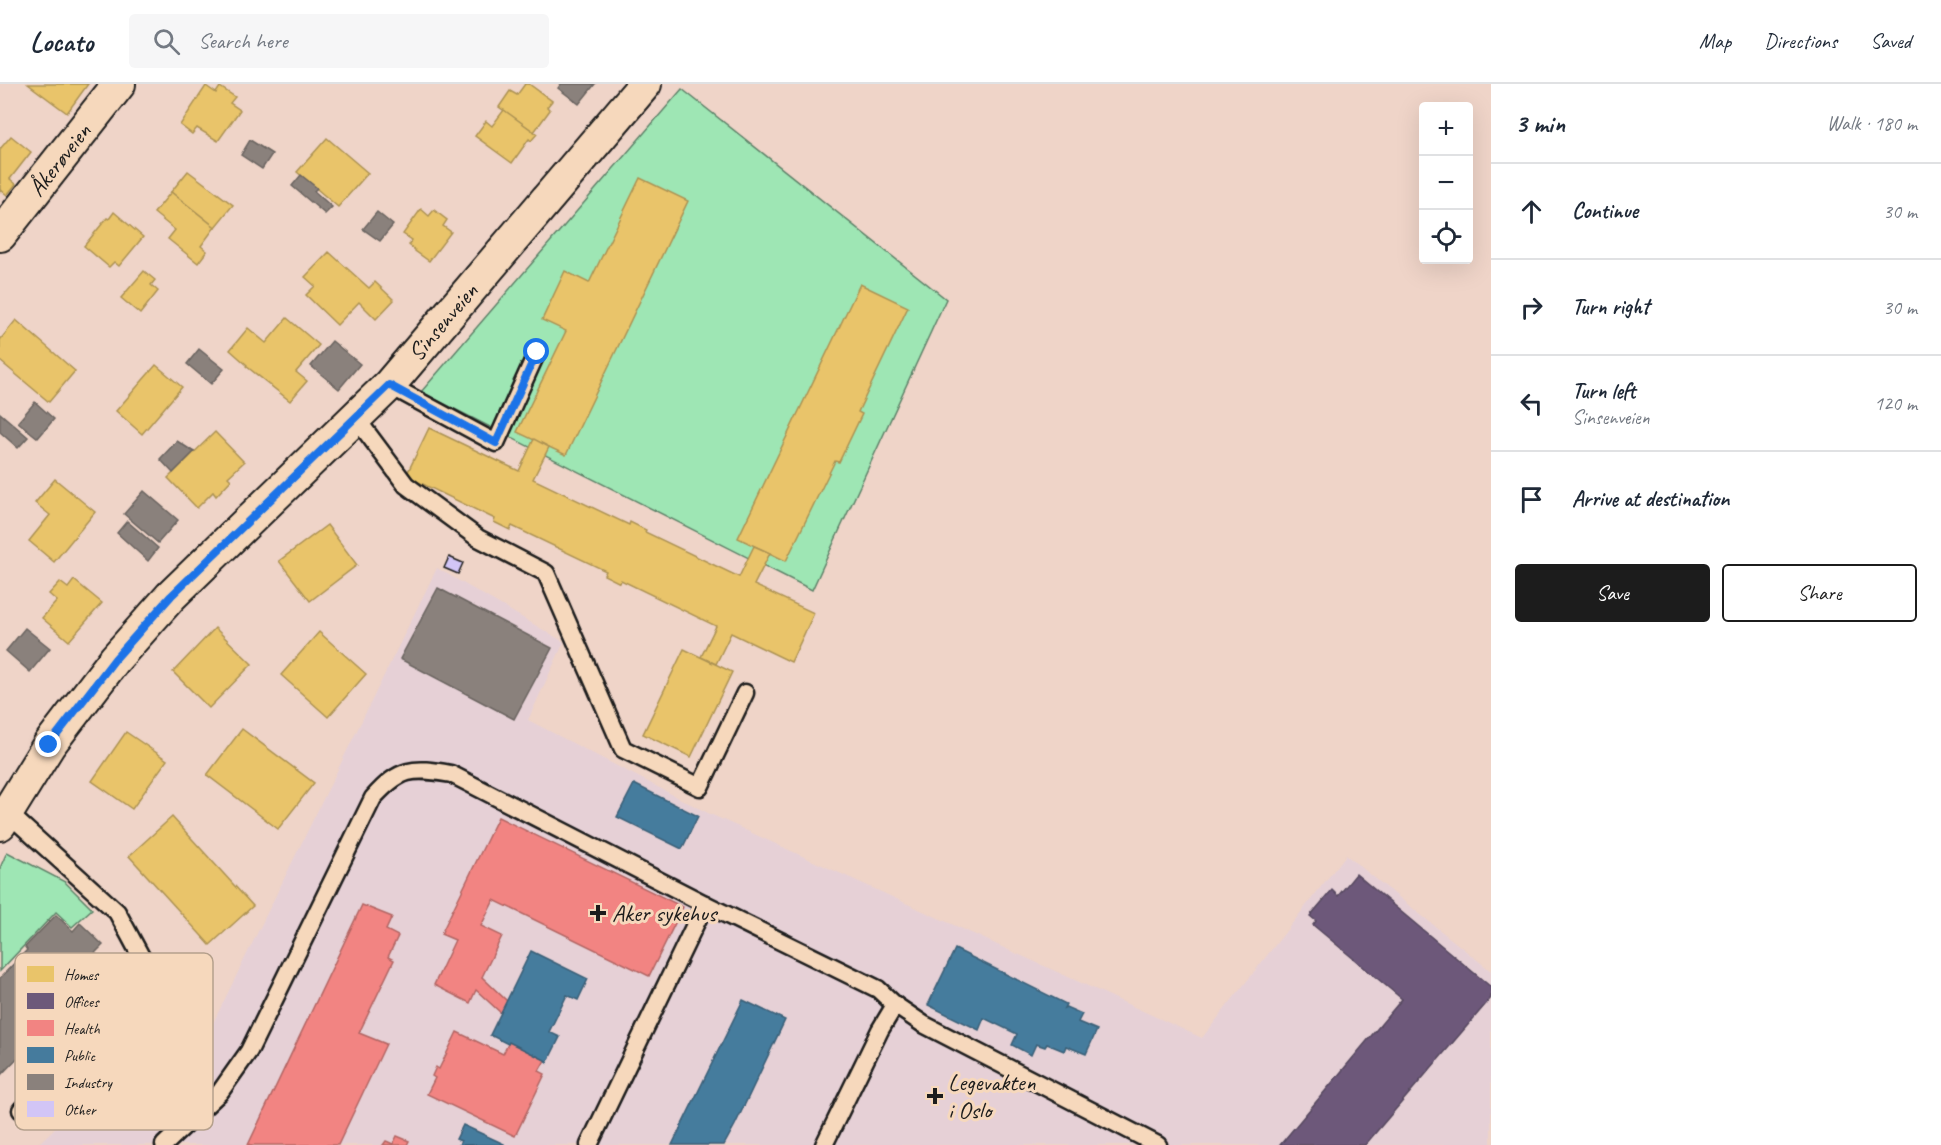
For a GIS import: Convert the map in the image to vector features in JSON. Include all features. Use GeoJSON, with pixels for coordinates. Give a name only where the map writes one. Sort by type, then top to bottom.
{"type":"FeatureCollection","features":[{"type":"Feature","properties":{"kind":"street","name":"Åkerøveien"},"geometry":{"type":"LineString","coordinates":[[0,235],[119,84]]}},
{"type":"Feature","properties":{"kind":"street","name":"Sinsenveien"},"geometry":{"type":"LineString","coordinates":[[4,818],[49,745],[115,659],[171,596],[389,385],[645,84]]}},
{"type":"Feature","properties":{"kind":"lane"},"geometry":{"type":"LineString","coordinates":[[389,385],[496,443],[537,352]]}},
{"type":"Feature","properties":{"kind":"lane"},"geometry":{"type":"LineString","coordinates":[[356,418],[406,485],[478,538],[546,573],[623,749],[700,787],[745,693]]}},
{"type":"Feature","properties":{"kind":"lane"},"geometry":{"type":"LineString","coordinates":[[213,1099],[249,1051],[373,798],[389,780],[406,772],[426,770],[451,774],[705,904],[878,989],[895,1005],[923,1023],[1158,1145]]}},
{"type":"Feature","properties":{"kind":"lane"},"geometry":{"type":"LineString","coordinates":[[4,818],[117,912],[139,953]]}},
{"type":"Feature","properties":{"kind":"lane"},"geometry":{"type":"LineString","coordinates":[[589,1145],[705,904]]}},
{"type":"Feature","properties":{"kind":"lane"},"geometry":{"type":"LineString","coordinates":[[825,1145],[880,1030],[895,1005]]}},
{"type":"Feature","properties":{"kind":"lane"},"geometry":{"type":"LineString","coordinates":[[164,1145],[180,1130]]}},
{"type":"Feature","properties":{"kind":"shaded area","name":"Aker sykehus"},"geometry":{"type":"Polygon","coordinates":[[[437,568],[564,642],[528,720],[708,813],[1202,1038],[1346,855],[1491,971],[1491,1145],[37,1145],[53,1130],[213,1130],[213,1023],[437,568]]]}},
{"type":"Feature","properties":{"kind":"green space"},"geometry":{"type":"Polygon","coordinates":[[[682,89],[946,299],[812,590],[421,392],[682,89]]]}},
{"type":"Feature","properties":{"kind":"green space"},"geometry":{"type":"Polygon","coordinates":[[[7,852],[65,882],[92,909],[72,927],[56,912],[0,971],[0,868],[7,852]]]}},
{"type":"Feature","properties":{"kind":"building: Homes"},"geometry":{"type":"Polygon","coordinates":[[[28,84],[88,84],[67,113],[28,84]]]}},
{"type":"Feature","properties":{"kind":"building: Homes"},"geometry":{"type":"Polygon","coordinates":[[[525,84],[529,84],[552,101],[547,107],[550,110],[534,132],[499,107],[510,91],[517,95],[525,84]]]}},
{"type":"Feature","properties":{"kind":"building: Homes"},"geometry":{"type":"Polygon","coordinates":[[[206,86],[216,93],[220,87],[235,97],[230,103],[240,110],[218,141],[197,128],[192,134],[180,125],[206,86]]]}},
{"type":"Feature","properties":{"kind":"building: Homes"},"geometry":{"type":"Polygon","coordinates":[[[504,110],[537,134],[531,141],[529,139],[512,163],[475,136],[486,121],[492,126],[504,110]]]}},
{"type":"Feature","properties":{"kind":"building: Homes"},"geometry":{"type":"Polygon","coordinates":[[[11,136],[31,152],[10,179],[16,184],[7,195],[1,190],[0,192],[0,149],[11,136]]]}},
{"type":"Feature","properties":{"kind":"building: Homes"},"geometry":{"type":"Polygon","coordinates":[[[327,138],[368,173],[338,207],[297,172],[327,138]]]}},
{"type":"Feature","properties":{"kind":"building: Homes"},"geometry":{"type":"Polygon","coordinates":[[[188,171],[233,205],[215,227],[171,192],[188,171]]]}},
{"type":"Feature","properties":{"kind":"building: Homes"},"geometry":{"type":"Polygon","coordinates":[[[640,178],[688,201],[566,455],[517,432],[566,331],[542,320],[565,271],[589,283],[640,178]]]}},
{"type":"Feature","properties":{"kind":"building: Homes"},"geometry":{"type":"Polygon","coordinates":[[[171,192],[215,227],[201,246],[207,251],[198,263],[168,239],[175,230],[154,213],[171,192]]]}},
{"type":"Feature","properties":{"kind":"building: Homes"},"geometry":{"type":"Polygon","coordinates":[[[421,209],[429,216],[434,210],[447,220],[443,226],[451,232],[429,261],[409,245],[412,240],[403,234],[421,209]]]}},
{"type":"Feature","properties":{"kind":"building: Homes"},"geometry":{"type":"Polygon","coordinates":[[[114,212],[143,237],[119,266],[114,262],[109,267],[84,246],[114,212]]]}},
{"type":"Feature","properties":{"kind":"building: Homes"},"geometry":{"type":"Polygon","coordinates":[[[329,252],[369,288],[375,282],[394,300],[376,319],[359,302],[337,325],[306,295],[315,286],[305,277],[329,252]]]}},
{"type":"Feature","properties":{"kind":"building: Homes"},"geometry":{"type":"Polygon","coordinates":[[[144,271],[155,280],[151,285],[158,291],[140,314],[121,298],[144,271]]]}},
{"type":"Feature","properties":{"kind":"building: Homes"},"geometry":{"type":"Polygon","coordinates":[[[860,284],[908,307],[858,412],[862,414],[839,462],[835,461],[786,561],[738,538],[860,284]]]}},
{"type":"Feature","properties":{"kind":"building: Homes"},"geometry":{"type":"Polygon","coordinates":[[[287,318],[319,345],[296,372],[307,381],[290,401],[246,366],[230,350],[248,328],[266,343],[287,318]]]}},
{"type":"Feature","properties":{"kind":"building: Homes"},"geometry":{"type":"Polygon","coordinates":[[[16,320],[75,371],[49,402],[0,361],[0,340],[16,320]]]}},
{"type":"Feature","properties":{"kind":"building: Homes"},"geometry":{"type":"Polygon","coordinates":[[[156,365],[182,387],[142,434],[116,411],[156,365]]]}},
{"type":"Feature","properties":{"kind":"building: Homes"},"geometry":{"type":"Polygon","coordinates":[[[429,428],[519,471],[534,439],[549,447],[533,479],[629,525],[630,522],[646,530],[645,532],[739,577],[754,546],[770,553],[754,585],[814,613],[791,662],[731,633],[716,664],[701,657],[716,626],[621,580],[620,583],[604,575],[606,571],[512,526],[510,530],[494,522],[495,519],[406,476],[429,428]]]}},
{"type":"Feature","properties":{"kind":"building: Homes"},"geometry":{"type":"Polygon","coordinates":[[[215,432],[244,462],[228,477],[231,480],[216,496],[213,492],[197,508],[168,478],[215,432]]]}},
{"type":"Feature","properties":{"kind":"building: Homes"},"geometry":{"type":"Polygon","coordinates":[[[55,479],[95,512],[54,562],[29,541],[50,515],[35,503],[55,479]]]}},
{"type":"Feature","properties":{"kind":"building: Homes"},"geometry":{"type":"Polygon","coordinates":[[[327,525],[357,565],[310,601],[279,561],[327,525]]]}},
{"type":"Feature","properties":{"kind":"building: Homes"},"geometry":{"type":"Polygon","coordinates":[[[74,580],[102,603],[69,641],[42,618],[57,601],[49,594],[60,582],[68,588],[74,580]]]}},
{"type":"Feature","properties":{"kind":"building: Homes"},"geometry":{"type":"Polygon","coordinates":[[[215,628],[252,664],[209,708],[173,672],[215,628]]]}},
{"type":"Feature","properties":{"kind":"building: Homes"},"geometry":{"type":"Polygon","coordinates":[[[319,632],[366,674],[328,717],[281,675],[319,632]]]}},
{"type":"Feature","properties":{"kind":"building: Homes"},"geometry":{"type":"Polygon","coordinates":[[[684,649],[732,672],[691,757],[643,734],[684,649]]]}},
{"type":"Feature","properties":{"kind":"building: Homes"},"geometry":{"type":"Polygon","coordinates":[[[242,729],[314,783],[278,829],[207,775],[242,729]]]}},
{"type":"Feature","properties":{"kind":"building: Homes"},"geometry":{"type":"Polygon","coordinates":[[[126,732],[167,760],[132,809],[92,781],[126,732]]]}},
{"type":"Feature","properties":{"kind":"building: Homes"},"geometry":{"type":"Polygon","coordinates":[[[172,817],[253,906],[210,945],[129,856],[172,817]]]}},
{"type":"Feature","properties":{"kind":"building: Offices"},"geometry":{"type":"Polygon","coordinates":[[[1356,874],[1491,987],[1491,998],[1365,1145],[1280,1145],[1402,999],[1313,925],[1316,921],[1310,916],[1332,890],[1338,896],[1356,874]]]}},
{"type":"Feature","properties":{"kind":"building: Health"},"geometry":{"type":"Polygon","coordinates":[[[498,817],[683,907],[649,976],[494,900],[481,926],[502,936],[482,977],[507,1001],[501,1013],[476,990],[470,1003],[434,985],[455,940],[441,934],[498,817]]]}},
{"type":"Feature","properties":{"kind":"building: Health"},"geometry":{"type":"Polygon","coordinates":[[[362,905],[392,917],[386,930],[398,936],[388,957],[394,960],[359,1033],[386,1044],[338,1145],[248,1145],[362,905]]]}},
{"type":"Feature","properties":{"kind":"building: Health"},"geometry":{"type":"Polygon","coordinates":[[[457,1032],[503,1054],[509,1042],[545,1060],[539,1071],[545,1074],[515,1136],[427,1094],[435,1078],[432,1076],[436,1067],[439,1069],[457,1032]]]}},
{"type":"Feature","properties":{"kind":"building: Health"},"geometry":{"type":"Polygon","coordinates":[[[397,1136],[409,1141],[407,1145],[383,1145],[386,1141],[393,1144],[397,1136]]]}},
{"type":"Feature","properties":{"kind":"building: Public"},"geometry":{"type":"Polygon","coordinates":[[[634,784],[698,816],[682,849],[617,817],[634,784]]]}},
{"type":"Feature","properties":{"kind":"building: Public"},"geometry":{"type":"Polygon","coordinates":[[[955,949],[1066,1004],[1064,1008],[1082,1014],[1078,1022],[1097,1030],[1086,1054],[1066,1046],[1064,1051],[1047,1044],[1045,1047],[1036,1044],[1031,1055],[1012,1045],[1017,1034],[984,1018],[979,1030],[928,1005],[955,949]]]}},
{"type":"Feature","properties":{"kind":"building: Public"},"geometry":{"type":"Polygon","coordinates":[[[531,951],[588,979],[578,1000],[567,995],[549,1032],[560,1037],[547,1063],[509,1042],[508,1044],[490,1035],[531,951]]]}},
{"type":"Feature","properties":{"kind":"building: Public"},"geometry":{"type":"Polygon","coordinates":[[[743,1000],[785,1020],[735,1125],[724,1145],[672,1145],[743,1000]]]}},
{"type":"Feature","properties":{"kind":"building: Public"},"geometry":{"type":"Polygon","coordinates":[[[463,1125],[504,1144],[459,1145],[461,1141],[456,1139],[463,1125]]]}},
{"type":"Feature","properties":{"kind":"building: Industry"},"geometry":{"type":"Polygon","coordinates":[[[561,84],[595,84],[579,104],[558,88],[561,84]]]}},
{"type":"Feature","properties":{"kind":"building: Industry"},"geometry":{"type":"Polygon","coordinates":[[[250,140],[272,154],[262,169],[241,155],[250,140]]]}},
{"type":"Feature","properties":{"kind":"building: Industry"},"geometry":{"type":"Polygon","coordinates":[[[301,175],[317,188],[314,191],[332,207],[325,214],[292,186],[301,175]]]}},
{"type":"Feature","properties":{"kind":"building: Industry"},"geometry":{"type":"Polygon","coordinates":[[[377,212],[393,225],[380,241],[363,229],[377,212]]]}},
{"type":"Feature","properties":{"kind":"building: Industry"},"geometry":{"type":"Polygon","coordinates":[[[332,341],[360,364],[339,389],[311,366],[332,341]]]}},
{"type":"Feature","properties":{"kind":"building: Industry"},"geometry":{"type":"Polygon","coordinates":[[[199,349],[224,369],[211,384],[187,364],[199,349]]]}},
{"type":"Feature","properties":{"kind":"building: Industry"},"geometry":{"type":"Polygon","coordinates":[[[35,402],[54,419],[38,438],[18,422],[35,402]]]}},
{"type":"Feature","properties":{"kind":"building: Industry"},"geometry":{"type":"Polygon","coordinates":[[[0,413],[28,437],[18,448],[0,432],[0,413]]]}},
{"type":"Feature","properties":{"kind":"building: Industry"},"geometry":{"type":"Polygon","coordinates":[[[177,441],[194,452],[173,473],[160,459],[177,441]]]}},
{"type":"Feature","properties":{"kind":"building: Industry"},"geometry":{"type":"Polygon","coordinates":[[[144,491],[178,520],[158,543],[124,514],[144,491]]]}},
{"type":"Feature","properties":{"kind":"building: Industry"},"geometry":{"type":"Polygon","coordinates":[[[127,521],[158,548],[148,561],[117,533],[127,521]]]}},
{"type":"Feature","properties":{"kind":"building: Industry"},"geometry":{"type":"Polygon","coordinates":[[[438,588],[552,648],[514,719],[400,659],[438,588]]]}},
{"type":"Feature","properties":{"kind":"building: Industry"},"geometry":{"type":"Polygon","coordinates":[[[25,628],[50,648],[30,672],[6,651],[25,628]]]}},
{"type":"Feature","properties":{"kind":"building: Industry"},"geometry":{"type":"Polygon","coordinates":[[[56,915],[73,931],[80,923],[103,945],[95,953],[24,953],[27,950],[25,947],[56,915]]]}},
{"type":"Feature","properties":{"kind":"building: Industry"},"geometry":{"type":"Polygon","coordinates":[[[15,962],[15,1060],[0,1076],[0,978],[15,962]]]}},
{"type":"Feature","properties":{"kind":"building: Other"},"geometry":{"type":"Polygon","coordinates":[[[449,557],[463,563],[458,574],[444,568],[449,557]]]}},
{"type":"Feature","properties":{"kind":"place","name":"Aker sykehus"},"geometry":{"type":"Point","coordinates":[598,913]}},
{"type":"Feature","properties":{"kind":"place","name":"Legevakten i Oslo"},"geometry":{"type":"Point","coordinates":[935,1096]}},
{"type":"Feature","properties":{"kind":"route"},"geometry":{"type":"LineString","coordinates":[[49,745],[115,659],[171,596],[389,385],[496,443],[537,352]]}}]}
